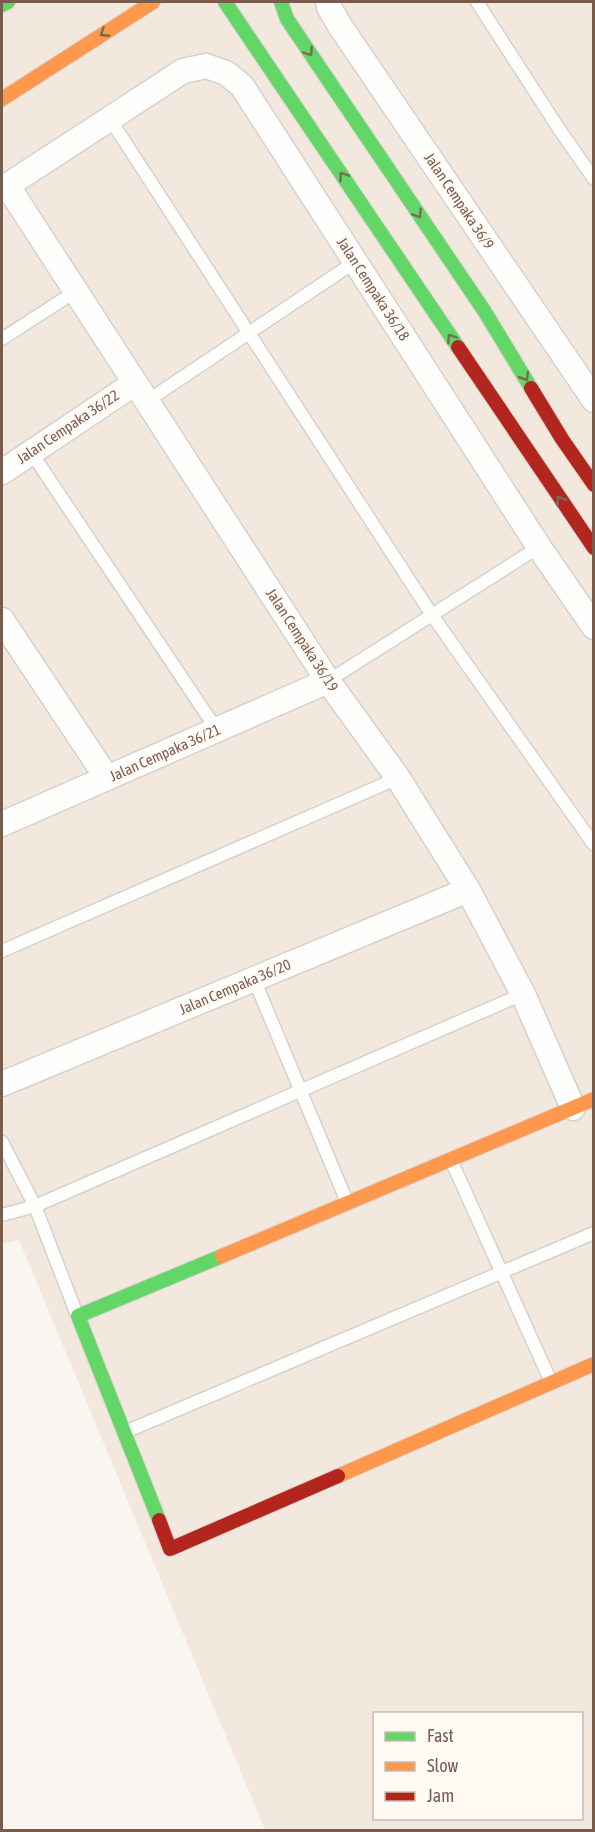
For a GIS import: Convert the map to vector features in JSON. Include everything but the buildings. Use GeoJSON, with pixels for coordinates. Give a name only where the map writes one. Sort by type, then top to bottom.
{"type":"FeatureCollection","features":[{"type":"Feature","properties":{"kind":"street"},"geometry":{"type":"LineString","coordinates":[[2,6],[8,2]]}},
{"type":"Feature","properties":{"kind":"street"},"geometry":{"type":"LineString","coordinates":[[2,99],[153,2]]}},
{"type":"Feature","properties":{"kind":"street"},"geometry":{"type":"LineString","coordinates":[[225,2],[594,548]]}},
{"type":"Feature","properties":{"kind":"street"},"geometry":{"type":"LineString","coordinates":[[281,2],[287,20],[485,312],[562,439],[594,485]]}},
{"type":"Feature","properties":{"kind":"street","name":"Jalan Cempaka 36/9"},"geometry":{"type":"LineString","coordinates":[[328,2],[340,26],[594,400]]}},
{"type":"Feature","properties":{"kind":"street","name":"Jalan Cempaka 36/18"},"geometry":{"type":"LineString","coordinates":[[110,119],[183,71],[207,66],[226,73],[242,86],[539,547],[594,627]]}},
{"type":"Feature","properties":{"kind":"street"},"geometry":{"type":"LineString","coordinates":[[4,187],[110,119]]}},
{"type":"Feature","properties":{"kind":"street","name":"Jalan Cempaka 36/19"},"geometry":{"type":"LineString","coordinates":[[4,187],[76,291],[328,681],[398,778],[468,890],[583,1104]]}},
{"type":"Feature","properties":{"kind":"street","name":"Jalan Cempaka 36/22"},"geometry":{"type":"LineString","coordinates":[[2,472],[31,452],[141,392]]}},
{"type":"Feature","properties":{"kind":"street"},"geometry":{"type":"LineString","coordinates":[[2,620],[107,778]]}},
{"type":"Feature","properties":{"kind":"street","name":"Jalan Cempaka 36/21"},"geometry":{"type":"LineString","coordinates":[[2,824],[328,681]]}},
{"type":"Feature","properties":{"kind":"street","name":"Jalan Cempaka 36/20"},"geometry":{"type":"LineString","coordinates":[[2,1084],[468,890]]}},
{"type":"Feature","properties":{"kind":"street"},"geometry":{"type":"LineString","coordinates":[[583,1104],[78,1316],[170,1550],[594,1364]]}},
{"type":"Feature","properties":{"kind":"lane"},"geometry":{"type":"LineString","coordinates":[[477,2],[594,179]]}},
{"type":"Feature","properties":{"kind":"lane"},"geometry":{"type":"LineString","coordinates":[[110,119],[432,615],[594,845]]}},
{"type":"Feature","properties":{"kind":"lane"},"geometry":{"type":"LineString","coordinates":[[141,392],[249,333],[355,262]]}},
{"type":"Feature","properties":{"kind":"lane"},"geometry":{"type":"LineString","coordinates":[[2,339],[76,291]]}},
{"type":"Feature","properties":{"kind":"lane"},"geometry":{"type":"LineString","coordinates":[[31,452],[217,730]]}},
{"type":"Feature","properties":{"kind":"lane"},"geometry":{"type":"LineString","coordinates":[[328,681],[539,547]]}},
{"type":"Feature","properties":{"kind":"lane"},"geometry":{"type":"LineString","coordinates":[[2,951],[398,778]]}},
{"type":"Feature","properties":{"kind":"lane"},"geometry":{"type":"LineString","coordinates":[[254,979],[347,1203]]}},
{"type":"Feature","properties":{"kind":"lane"},"geometry":{"type":"LineString","coordinates":[[2,1215],[34,1206],[523,994]]}},
{"type":"Feature","properties":{"kind":"lane"},"geometry":{"type":"LineString","coordinates":[[2,1142],[34,1206],[78,1316]]}},
{"type":"Feature","properties":{"kind":"lane"},"geometry":{"type":"LineString","coordinates":[[451,1159],[551,1383]]}},
{"type":"Feature","properties":{"kind":"lane"},"geometry":{"type":"LineString","coordinates":[[124,1433],[594,1233]]}},
{"type":"Feature","properties":{"kind":"shaded area"},"geometry":{"type":"Polygon","coordinates":[[[2,2],[593,2],[593,1830],[265,1830],[19,1240],[2,1244],[2,2]]]}},
{"type":"Feature","properties":{"kind":"traffic: fast"},"geometry":{"type":"LineString","coordinates":[[2,5],[8,2]]}},
{"type":"Feature","properties":{"kind":"traffic: fast"},"geometry":{"type":"LineString","coordinates":[[225,2],[458,347]]}},
{"type":"Feature","properties":{"kind":"traffic: fast"},"geometry":{"type":"LineString","coordinates":[[281,2],[287,19],[485,312],[531,388]]}},
{"type":"Feature","properties":{"kind":"traffic: fast"},"geometry":{"type":"LineString","coordinates":[[159,1520],[78,1316],[222,1256]]}},
{"type":"Feature","properties":{"kind":"traffic: slow"},"geometry":{"type":"LineString","coordinates":[[2,99],[153,2]]}},
{"type":"Feature","properties":{"kind":"traffic: slow"},"geometry":{"type":"LineString","coordinates":[[222,1256],[594,1099]]}},
{"type":"Feature","properties":{"kind":"traffic: slow"},"geometry":{"type":"LineString","coordinates":[[338,1476],[594,1364]]}},
{"type":"Feature","properties":{"kind":"traffic: jam"},"geometry":{"type":"LineString","coordinates":[[458,347],[594,548]]}},
{"type":"Feature","properties":{"kind":"traffic: jam"},"geometry":{"type":"LineString","coordinates":[[531,388],[594,485]]}},
{"type":"Feature","properties":{"kind":"traffic: jam"},"geometry":{"type":"LineString","coordinates":[[159,1520],[170,1549],[338,1476]]}}]}
